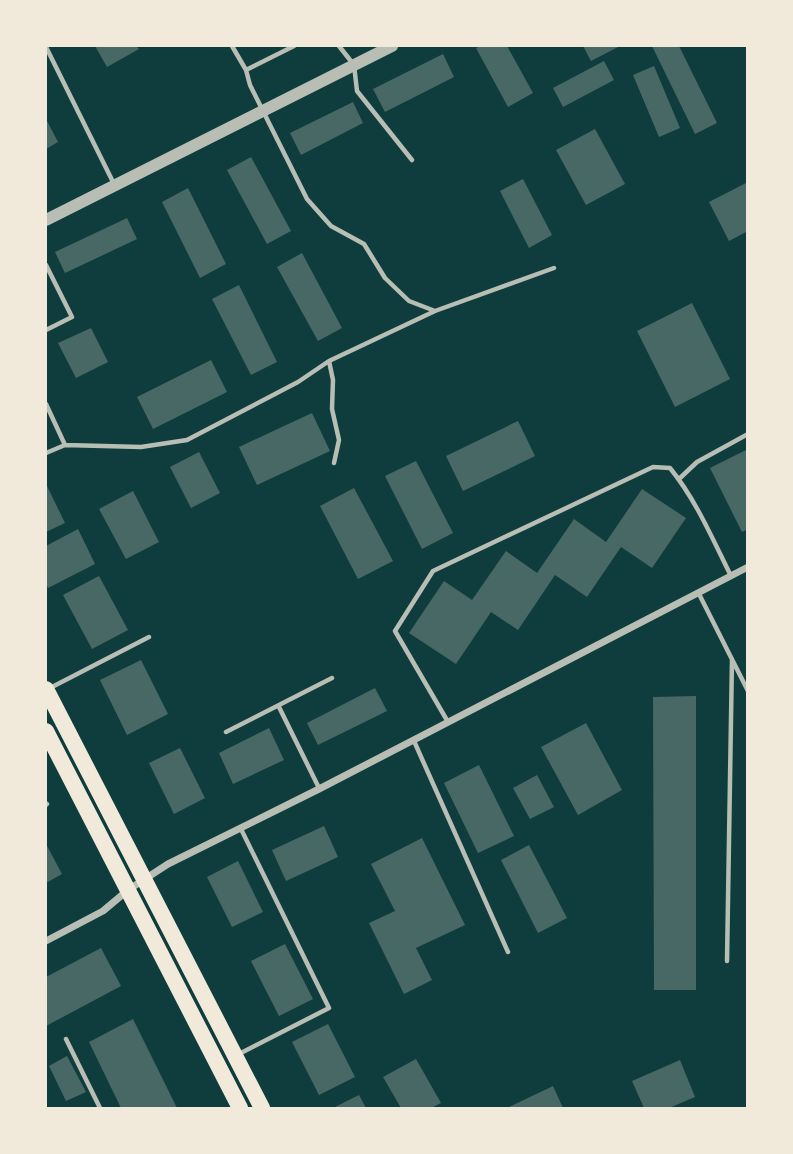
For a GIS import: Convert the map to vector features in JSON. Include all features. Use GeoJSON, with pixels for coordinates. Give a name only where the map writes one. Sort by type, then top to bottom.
{"type":"FeatureCollection","features":[{"type":"Feature","properties":{"kind":"main road"},"geometry":{"type":"LineString","coordinates":[[46,689],[262,1108]]}},
{"type":"Feature","properties":{"kind":"main road"},"geometry":{"type":"LineString","coordinates":[[46,731],[240,1108]]}},
{"type":"Feature","properties":{"kind":"street"},"geometry":{"type":"LineString","coordinates":[[46,220],[392,46]]}},
{"type":"Feature","properties":{"kind":"street"},"geometry":{"type":"LineString","coordinates":[[46,941],[103,911],[143,878],[747,567]]}},
{"type":"Feature","properties":{"kind":"lane"},"geometry":{"type":"LineString","coordinates":[[232,46],[307,199],[331,226],[363,244],[385,278],[409,301],[435,311]]}},
{"type":"Feature","properties":{"kind":"lane"},"geometry":{"type":"LineString","coordinates":[[246,70],[294,46]]}},
{"type":"Feature","properties":{"kind":"lane"},"geometry":{"type":"LineString","coordinates":[[339,46],[354,65],[357,91],[412,160]]}},
{"type":"Feature","properties":{"kind":"lane"},"geometry":{"type":"LineString","coordinates":[[46,47],[115,185]]}},
{"type":"Feature","properties":{"kind":"lane"},"geometry":{"type":"LineString","coordinates":[[46,265],[72,317],[46,330]]}},
{"type":"Feature","properties":{"kind":"lane"},"geometry":{"type":"LineString","coordinates":[[46,453],[65,445],[141,447],[187,440],[298,382],[328,361],[435,311],[554,268]]}},
{"type":"Feature","properties":{"kind":"lane"},"geometry":{"type":"LineString","coordinates":[[328,361],[333,380],[332,408],[339,440],[334,463]]}},
{"type":"Feature","properties":{"kind":"lane"},"geometry":{"type":"LineString","coordinates":[[46,404],[65,445]]}},
{"type":"Feature","properties":{"kind":"lane"},"geometry":{"type":"LineString","coordinates":[[679,479],[696,462],[747,434]]}},
{"type":"Feature","properties":{"kind":"lane"},"geometry":{"type":"LineString","coordinates":[[448,722],[395,631],[433,571],[653,467],[670,468],[679,479],[696,504],[731,576]]}},
{"type":"Feature","properties":{"kind":"lane"},"geometry":{"type":"LineString","coordinates":[[698,593],[747,691]]}},
{"type":"Feature","properties":{"kind":"lane"},"geometry":{"type":"LineString","coordinates":[[46,689],[149,637]]}},
{"type":"Feature","properties":{"kind":"lane"},"geometry":{"type":"LineString","coordinates":[[727,961],[732,659]]}},
{"type":"Feature","properties":{"kind":"lane"},"geometry":{"type":"LineString","coordinates":[[226,732],[332,678]]}},
{"type":"Feature","properties":{"kind":"lane"},"geometry":{"type":"LineString","coordinates":[[279,707],[319,789]]}},
{"type":"Feature","properties":{"kind":"lane"},"geometry":{"type":"LineString","coordinates":[[414,740],[508,953]]}},
{"type":"Feature","properties":{"kind":"lane"},"geometry":{"type":"LineString","coordinates":[[235,1056],[329,1008],[240,828]]}},
{"type":"Feature","properties":{"kind":"lane"},"geometry":{"type":"LineString","coordinates":[[66,1039],[100,1108]]}},
{"type":"Feature","properties":{"kind":"building"},"geometry":{"type":"Polygon","coordinates":[[[95,46],[136,46],[139,49],[107,67],[95,46]]]}},
{"type":"Feature","properties":{"kind":"building"},"geometry":{"type":"Polygon","coordinates":[[[507,46],[533,93],[508,107],[476,48],[507,46]]]}},
{"type":"Feature","properties":{"kind":"building"},"geometry":{"type":"Polygon","coordinates":[[[583,46],[620,46],[591,61],[583,46]]]}},
{"type":"Feature","properties":{"kind":"building"},"geometry":{"type":"Polygon","coordinates":[[[652,46],[679,46],[717,123],[695,134],[652,46]]]}},
{"type":"Feature","properties":{"kind":"building"},"geometry":{"type":"Polygon","coordinates":[[[443,54],[454,77],[385,112],[373,89],[443,54]]]}},
{"type":"Feature","properties":{"kind":"building"},"geometry":{"type":"Polygon","coordinates":[[[604,61],[614,80],[563,107],[553,88],[604,61]]]}},
{"type":"Feature","properties":{"kind":"building"},"geometry":{"type":"Polygon","coordinates":[[[654,66],[680,128],[659,137],[633,75],[654,66]]]}},
{"type":"Feature","properties":{"kind":"building"},"geometry":{"type":"Polygon","coordinates":[[[353,102],[363,123],[301,155],[290,133],[353,102]]]}},
{"type":"Feature","properties":{"kind":"building"},"geometry":{"type":"Polygon","coordinates":[[[46,119],[58,142],[46,149],[46,119]]]}},
{"type":"Feature","properties":{"kind":"building"},"geometry":{"type":"Polygon","coordinates":[[[595,129],[625,184],[586,205],[556,150],[595,129]]]}},
{"type":"Feature","properties":{"kind":"building"},"geometry":{"type":"Polygon","coordinates":[[[251,157],[291,231],[267,244],[227,170],[251,157]]]}},
{"type":"Feature","properties":{"kind":"building"},"geometry":{"type":"Polygon","coordinates":[[[523,179],[552,235],[529,248],[500,191],[523,179]]]}},
{"type":"Feature","properties":{"kind":"building"},"geometry":{"type":"Polygon","coordinates":[[[748,182],[748,231],[729,241],[709,202],[748,182]]]}},
{"type":"Feature","properties":{"kind":"building"},"geometry":{"type":"Polygon","coordinates":[[[188,188],[226,264],[200,278],[162,202],[188,188]]]}},
{"type":"Feature","properties":{"kind":"building"},"geometry":{"type":"Polygon","coordinates":[[[127,218],[137,239],[65,273],[55,252],[127,218]]]}},
{"type":"Feature","properties":{"kind":"building"},"geometry":{"type":"Polygon","coordinates":[[[302,253],[342,328],[318,341],[277,267],[302,253]]]}},
{"type":"Feature","properties":{"kind":"building"},"geometry":{"type":"Polygon","coordinates":[[[239,285],[277,362],[251,375],[212,299],[239,285]]]}},
{"type":"Feature","properties":{"kind":"building"},"geometry":{"type":"Polygon","coordinates":[[[692,303],[730,379],[675,407],[637,331],[692,303]]]}},
{"type":"Feature","properties":{"kind":"building"},"geometry":{"type":"Polygon","coordinates":[[[91,328],[108,362],[76,378],[58,343],[91,328]]]}},
{"type":"Feature","properties":{"kind":"building"},"geometry":{"type":"Polygon","coordinates":[[[211,360],[227,392],[153,429],[137,397],[211,360]]]}},
{"type":"Feature","properties":{"kind":"building"},"geometry":{"type":"Polygon","coordinates":[[[312,413],[330,451],[257,485],[239,447],[312,413]]]}},
{"type":"Feature","properties":{"kind":"building"},"geometry":{"type":"Polygon","coordinates":[[[518,421],[535,456],[463,491],[446,456],[518,421]]]}},
{"type":"Feature","properties":{"kind":"building"},"geometry":{"type":"Polygon","coordinates":[[[748,449],[748,529],[742,532],[710,468],[748,449]]]}},
{"type":"Feature","properties":{"kind":"building"},"geometry":{"type":"Polygon","coordinates":[[[199,452],[220,493],[191,508],[170,467],[199,452]]]}},
{"type":"Feature","properties":{"kind":"building"},"geometry":{"type":"Polygon","coordinates":[[[416,461],[453,533],[422,549],[385,476],[416,461]]]}},
{"type":"Feature","properties":{"kind":"building"},"geometry":{"type":"Polygon","coordinates":[[[46,484],[65,523],[46,532],[46,484]]]}},
{"type":"Feature","properties":{"kind":"building"},"geometry":{"type":"Polygon","coordinates":[[[354,488],[393,561],[358,579],[320,506],[354,488]]]}},
{"type":"Feature","properties":{"kind":"building"},"geometry":{"type":"Polygon","coordinates":[[[642,489],[686,518],[652,568],[621,547],[587,597],[555,575],[518,630],[491,612],[456,664],[409,633],[444,581],[472,600],[506,551],[537,573],[574,519],[606,542],[642,489]]]}},
{"type":"Feature","properties":{"kind":"building"},"geometry":{"type":"Polygon","coordinates":[[[133,491],[159,542],[126,559],[99,509],[133,491]]]}},
{"type":"Feature","properties":{"kind":"building"},"geometry":{"type":"Polygon","coordinates":[[[78,529],[95,564],[48,588],[46,546],[78,529]]]}},
{"type":"Feature","properties":{"kind":"building"},"geometry":{"type":"Polygon","coordinates":[[[99,576],[128,630],[92,649],[63,595],[99,576]]]}},
{"type":"Feature","properties":{"kind":"building"},"geometry":{"type":"Polygon","coordinates":[[[141,660],[168,714],[127,735],[100,680],[141,660]]]}},
{"type":"Feature","properties":{"kind":"building"},"geometry":{"type":"Polygon","coordinates":[[[375,688],[387,711],[318,745],[307,723],[375,688]]]}},
{"type":"Feature","properties":{"kind":"building"},"geometry":{"type":"Polygon","coordinates":[[[696,696],[696,990],[654,990],[653,697],[696,696]]]}},
{"type":"Feature","properties":{"kind":"building"},"geometry":{"type":"Polygon","coordinates":[[[586,723],[622,790],[578,815],[541,747],[586,723]]]}},
{"type":"Feature","properties":{"kind":"building"},"geometry":{"type":"Polygon","coordinates":[[[269,728],[284,760],[233,784],[219,753],[269,728]]]}},
{"type":"Feature","properties":{"kind":"building"},"geometry":{"type":"Polygon","coordinates":[[[180,748],[205,798],[174,814],[149,763],[180,748]]]}},
{"type":"Feature","properties":{"kind":"building"},"geometry":{"type":"Polygon","coordinates":[[[479,765],[514,836],[478,853],[444,783],[479,765]]]}},
{"type":"Feature","properties":{"kind":"building"},"geometry":{"type":"Polygon","coordinates":[[[537,775],[554,807],[530,819],[513,788],[537,775]]]}},
{"type":"Feature","properties":{"kind":"building"},"geometry":{"type":"Polygon","coordinates":[[[324,826],[338,857],[286,881],[272,850],[324,826]]]}},
{"type":"Feature","properties":{"kind":"building"},"geometry":{"type":"Polygon","coordinates":[[[422,838],[465,925],[416,948],[432,980],[404,994],[369,923],[395,911],[371,864],[422,838]]]}},
{"type":"Feature","properties":{"kind":"building"},"geometry":{"type":"Polygon","coordinates":[[[46,844],[62,874],[46,883],[46,844]]]}},
{"type":"Feature","properties":{"kind":"building"},"geometry":{"type":"Polygon","coordinates":[[[529,845],[567,918],[538,933],[501,860],[529,845]]]}},
{"type":"Feature","properties":{"kind":"building"},"geometry":{"type":"Polygon","coordinates":[[[238,861],[263,912],[232,927],[207,877],[238,861]]]}},
{"type":"Feature","properties":{"kind":"building"},"geometry":{"type":"Polygon","coordinates":[[[285,944],[313,999],[279,1016],[251,961],[285,944]]]}},
{"type":"Feature","properties":{"kind":"building"},"geometry":{"type":"Polygon","coordinates":[[[101,948],[121,986],[46,1026],[46,977],[101,948]]]}},
{"type":"Feature","properties":{"kind":"building"},"geometry":{"type":"Polygon","coordinates":[[[133,1019],[177,1108],[121,1108],[89,1042],[133,1019]]]}},
{"type":"Feature","properties":{"kind":"building"},"geometry":{"type":"Polygon","coordinates":[[[328,1024],[355,1077],[319,1095],[292,1042],[328,1024]]]}},
{"type":"Feature","properties":{"kind":"building"},"geometry":{"type":"Polygon","coordinates":[[[67,1056],[86,1092],[66,1101],[49,1066],[67,1056]]]}},
{"type":"Feature","properties":{"kind":"building"},"geometry":{"type":"Polygon","coordinates":[[[416,1059],[441,1103],[431,1108],[401,1108],[383,1077],[416,1059]]]}},
{"type":"Feature","properties":{"kind":"building"},"geometry":{"type":"Polygon","coordinates":[[[680,1060],[695,1097],[669,1108],[644,1108],[632,1081],[680,1060]]]}},
{"type":"Feature","properties":{"kind":"building"},"geometry":{"type":"Polygon","coordinates":[[[553,1086],[563,1108],[507,1108],[553,1086]]]}},
{"type":"Feature","properties":{"kind":"building"},"geometry":{"type":"Polygon","coordinates":[[[359,1095],[366,1108],[333,1108],[359,1095]]]}}]}
